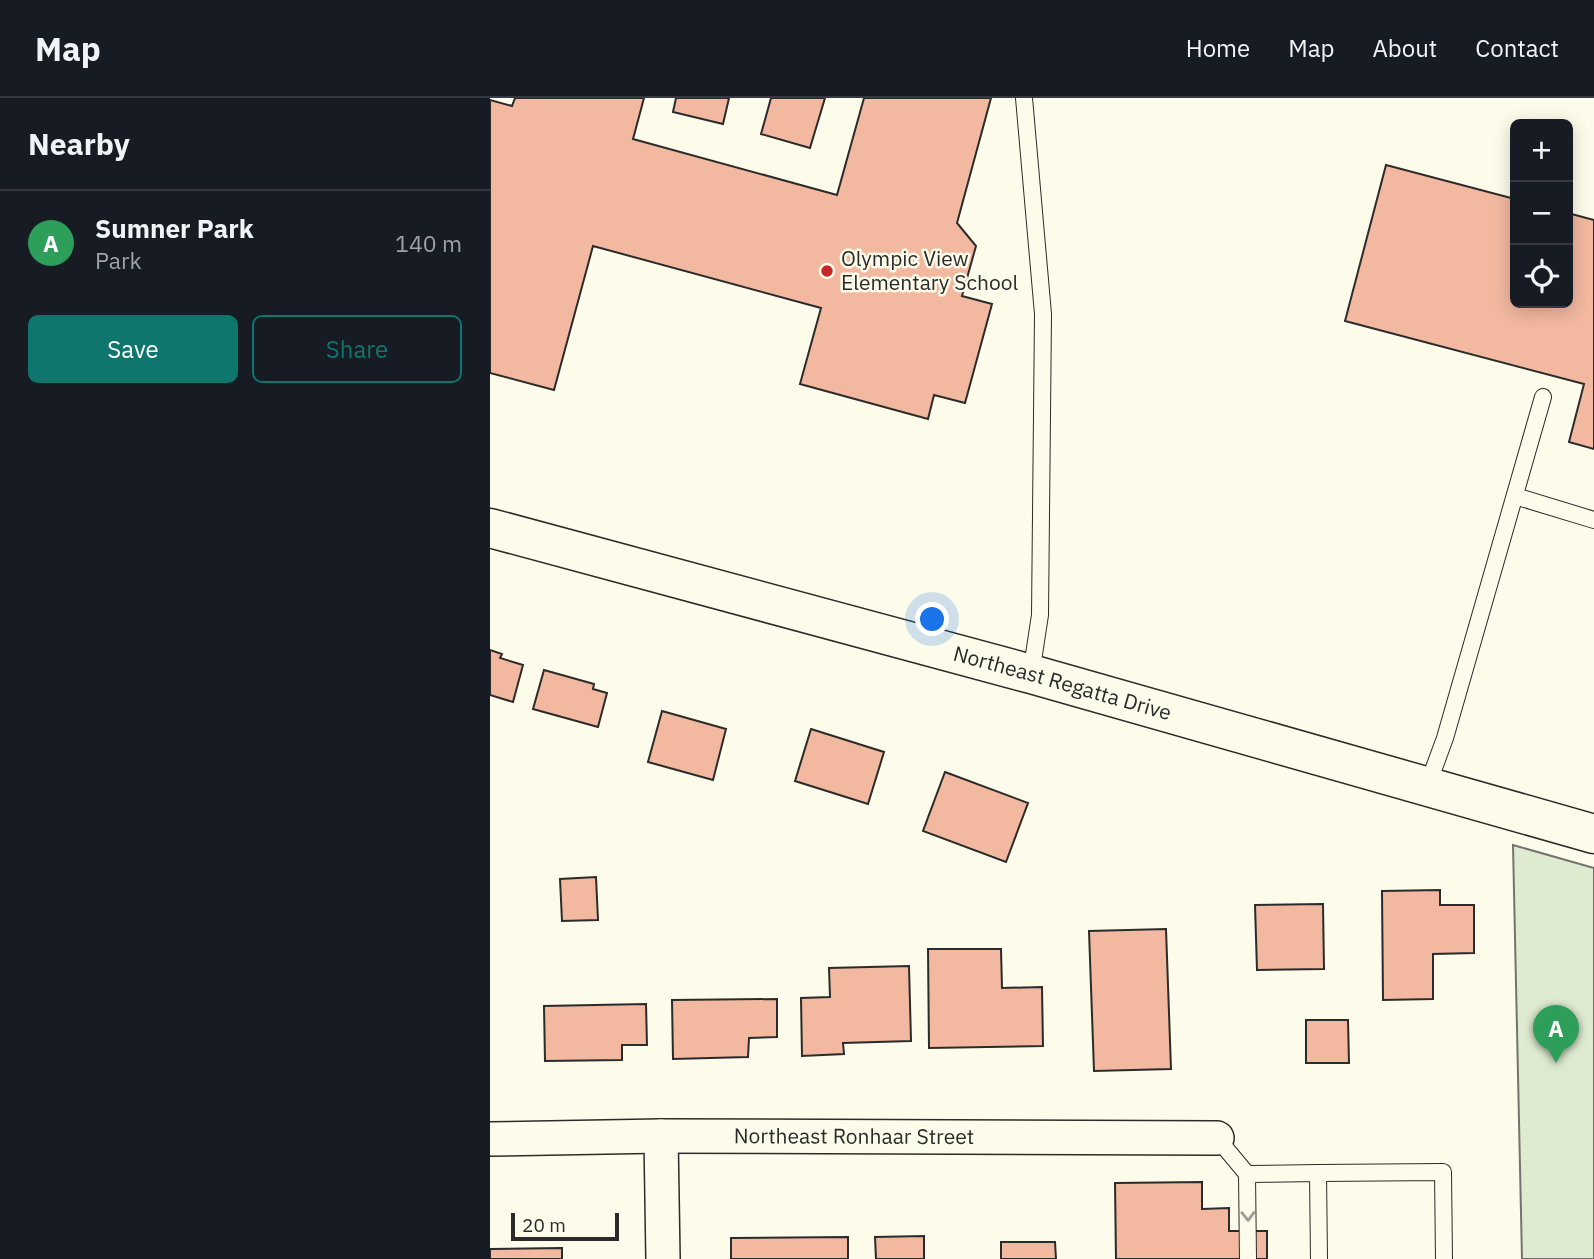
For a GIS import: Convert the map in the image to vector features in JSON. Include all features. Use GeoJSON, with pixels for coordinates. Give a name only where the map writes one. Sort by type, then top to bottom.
{"type":"FeatureCollection","features":[{"type":"Feature","properties":{"kind":"main road","name":"Northeast Regatta Drive"},"geometry":{"type":"LineString","coordinates":[[490,528],[1031,674],[1594,834]]}},
{"type":"Feature","properties":{"kind":"street","name":"Northeast Ronhaar Street"},"geometry":{"type":"LineString","coordinates":[[490,1139],[661,1136],[1216,1138]]}},
{"type":"Feature","properties":{"kind":"street"},"geometry":{"type":"LineString","coordinates":[[661,1136],[663,1259]]}},
{"type":"Feature","properties":{"kind":"lane"},"geometry":{"type":"LineString","coordinates":[[1024,98],[1043,314],[1040,615],[1031,674]]}},
{"type":"Feature","properties":{"kind":"lane"},"geometry":{"type":"LineString","coordinates":[[1427,787],[1445,738],[1543,397]]}},
{"type":"Feature","properties":{"kind":"lane"},"geometry":{"type":"LineString","coordinates":[[1515,496],[1594,520]]}},
{"type":"Feature","properties":{"kind":"lane"},"geometry":{"type":"LineString","coordinates":[[1216,1138],[1247,1174],[1248,1259]]}},
{"type":"Feature","properties":{"kind":"lane"},"geometry":{"type":"LineString","coordinates":[[1247,1174],[1443,1172],[1444,1259]]}},
{"type":"Feature","properties":{"kind":"lane"},"geometry":{"type":"LineString","coordinates":[[1318,1173],[1319,1259]]}},
{"type":"Feature","properties":{"kind":"green space"},"geometry":{"type":"Polygon","coordinates":[[[1513,845],[1594,868],[1594,1259],[1522,1259],[1513,845]]]}},
{"type":"Feature","properties":{"kind":"building","name":"Olympic View Elementary School"},"geometry":{"type":"Polygon","coordinates":[[[515,98],[644,98],[633,139],[837,195],[864,98],[991,98],[957,223],[976,246],[962,296],[992,304],[965,403],[934,395],[928,419],[800,384],[821,308],[593,246],[554,390],[490,373],[490,100],[512,106],[515,98]]]}},
{"type":"Feature","properties":{"kind":"building"},"geometry":{"type":"Polygon","coordinates":[[[676,98],[729,98],[723,124],[673,112],[676,98]]]}},
{"type":"Feature","properties":{"kind":"building"},"geometry":{"type":"Polygon","coordinates":[[[771,98],[825,98],[810,148],[761,134],[771,98]]]}},
{"type":"Feature","properties":{"kind":"building"},"geometry":{"type":"Polygon","coordinates":[[[1386,165],[1510,198],[1510,308],[1573,308],[1573,214],[1594,220],[1594,449],[1569,442],[1584,384],[1345,321],[1386,165]]]}},
{"type":"Feature","properties":{"kind":"building"},"geometry":{"type":"Polygon","coordinates":[[[490,650],[502,654],[500,658],[523,665],[513,702],[490,695],[490,650]]]}},
{"type":"Feature","properties":{"kind":"building"},"geometry":{"type":"Polygon","coordinates":[[[544,670],[594,684],[593,689],[607,693],[598,727],[533,709],[544,670]]]}},
{"type":"Feature","properties":{"kind":"building"},"geometry":{"type":"Polygon","coordinates":[[[662,711],[726,729],[713,780],[648,762],[662,711]]]}},
{"type":"Feature","properties":{"kind":"building"},"geometry":{"type":"Polygon","coordinates":[[[811,729],[884,752],[868,804],[795,781],[811,729]]]}},
{"type":"Feature","properties":{"kind":"building"},"geometry":{"type":"Polygon","coordinates":[[[945,772],[1028,803],[1006,862],[923,831],[945,772]]]}},
{"type":"Feature","properties":{"kind":"building"},"geometry":{"type":"Polygon","coordinates":[[[596,877],[598,920],[562,921],[560,879],[596,877]]]}},
{"type":"Feature","properties":{"kind":"building"},"geometry":{"type":"Polygon","coordinates":[[[1440,890],[1440,905],[1474,905],[1474,953],[1433,954],[1433,999],[1383,1000],[1382,891],[1440,890]]]}},
{"type":"Feature","properties":{"kind":"building"},"geometry":{"type":"Polygon","coordinates":[[[1323,904],[1324,969],[1257,970],[1255,905],[1323,904]]]}},
{"type":"Feature","properties":{"kind":"building"},"geometry":{"type":"Polygon","coordinates":[[[1166,929],[1171,1069],[1094,1071],[1089,931],[1166,929]]]}},
{"type":"Feature","properties":{"kind":"building"},"geometry":{"type":"Polygon","coordinates":[[[928,949],[1001,949],[1002,988],[1042,987],[1043,1046],[929,1048],[928,949]]]}},
{"type":"Feature","properties":{"kind":"building"},"geometry":{"type":"Polygon","coordinates":[[[909,966],[911,1041],[843,1043],[844,1054],[802,1056],[801,998],[830,997],[829,968],[909,966]]]}},
{"type":"Feature","properties":{"kind":"building"},"geometry":{"type":"Polygon","coordinates":[[[777,999],[777,1037],[749,1038],[748,1057],[673,1059],[672,1000],[777,999]]]}},
{"type":"Feature","properties":{"kind":"building"},"geometry":{"type":"Polygon","coordinates":[[[646,1004],[647,1045],[622,1045],[622,1060],[545,1061],[544,1006],[646,1004]]]}},
{"type":"Feature","properties":{"kind":"building"},"geometry":{"type":"Polygon","coordinates":[[[1306,1020],[1348,1020],[1349,1063],[1306,1063],[1306,1020]]]}},
{"type":"Feature","properties":{"kind":"building"},"geometry":{"type":"Polygon","coordinates":[[[1202,1182],[1202,1209],[1229,1208],[1229,1231],[1267,1231],[1267,1259],[1116,1259],[1115,1183],[1202,1182]]]}},
{"type":"Feature","properties":{"kind":"building"},"geometry":{"type":"Polygon","coordinates":[[[924,1236],[924,1259],[876,1259],[875,1237],[924,1236]]]}},
{"type":"Feature","properties":{"kind":"building"},"geometry":{"type":"Polygon","coordinates":[[[848,1237],[848,1259],[731,1259],[731,1238],[848,1237]]]}},
{"type":"Feature","properties":{"kind":"building"},"geometry":{"type":"Polygon","coordinates":[[[1001,1242],[1055,1242],[1056,1259],[1001,1259],[1001,1242]]]}},
{"type":"Feature","properties":{"kind":"building"},"geometry":{"type":"Polygon","coordinates":[[[562,1248],[562,1259],[490,1259],[490,1249],[562,1248]]]}},
{"type":"Feature","properties":{"kind":"place","name":"Olympic View Elementary School"},"geometry":{"type":"Point","coordinates":[827,271]}},
{"type":"Feature","properties":{"kind":"place","name":"Sumner Park"},"geometry":{"type":"Point","coordinates":[1556,1063]}}]}
